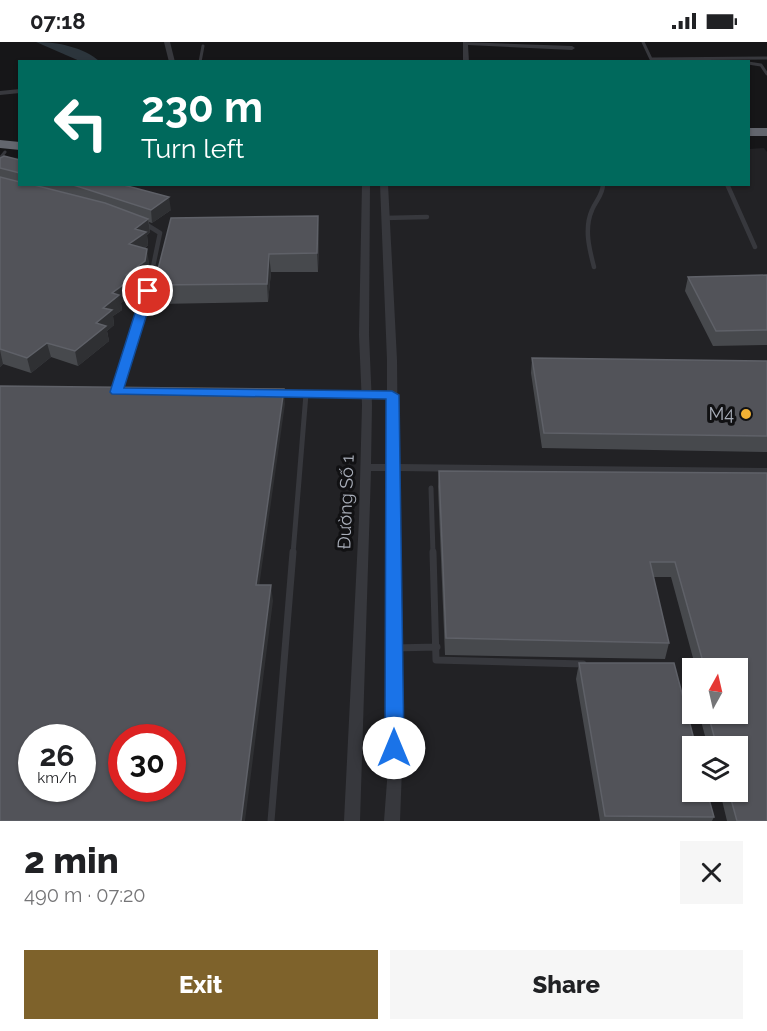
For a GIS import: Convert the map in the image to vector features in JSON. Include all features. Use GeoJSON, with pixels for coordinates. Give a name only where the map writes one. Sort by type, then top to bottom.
{"type":"FeatureCollection","features":[{"type":"Feature","properties":{"kind":"highway"},"geometry":{"type":"LineString","coordinates":[[750,132],[767,132]]}},
{"type":"Feature","properties":{"kind":"highway"},"geometry":{"type":"LineString","coordinates":[[750,142],[767,142]]}},
{"type":"Feature","properties":{"kind":"highway"},"geometry":{"type":"LineString","coordinates":[[1,151],[18,147]]}},
{"type":"Feature","properties":{"kind":"highway"},"geometry":{"type":"LineString","coordinates":[[1,151],[18,153]]}},
{"type":"Feature","properties":{"kind":"street"},"geometry":{"type":"LineString","coordinates":[[167,42],[172,60]]}},
{"type":"Feature","properties":{"kind":"street"},"geometry":{"type":"LineString","coordinates":[[466,60],[465,43],[572,48]]}},
{"type":"Feature","properties":{"kind":"street"},"geometry":{"type":"LineString","coordinates":[[0,93],[18,91]]}},
{"type":"Feature","properties":{"kind":"street","name":"Đường Số 1"},"geometry":{"type":"LineString","coordinates":[[352,821],[366,466],[366,186]]}},
{"type":"Feature","properties":{"kind":"street"},"geometry":{"type":"LineString","coordinates":[[384,186],[392,395],[395,768],[392,821]]}},
{"type":"Feature","properties":{"kind":"street"},"geometry":{"type":"LineString","coordinates":[[366,466],[767,472]]}},
{"type":"Feature","properties":{"kind":"lane"},"geometry":{"type":"LineString","coordinates":[[643,42],[651,59],[767,58]]}},
{"type":"Feature","properties":{"kind":"lane"},"geometry":{"type":"LineString","coordinates":[[200,60],[203,46]]}},
{"type":"Feature","properties":{"kind":"lane"},"geometry":{"type":"LineString","coordinates":[[750,63],[761,65],[767,74]]}},
{"type":"Feature","properties":{"kind":"lane"},"geometry":{"type":"LineString","coordinates":[[594,267],[587,238],[593,207],[601,199],[603,186]]}},
{"type":"Feature","properties":{"kind":"lane"},"geometry":{"type":"LineString","coordinates":[[729,186],[755,247]]}},
{"type":"Feature","properties":{"kind":"lane"},"geometry":{"type":"LineString","coordinates":[[384,218],[427,217]]}},
{"type":"Feature","properties":{"kind":"lane"},"geometry":{"type":"LineString","coordinates":[[134,220],[152,226],[160,233]]}},
{"type":"Feature","properties":{"kind":"lane"},"geometry":{"type":"LineString","coordinates":[[160,233],[171,231]]}},
{"type":"Feature","properties":{"kind":"lane"},"geometry":{"type":"LineString","coordinates":[[116,392],[148,291],[160,233]]}},
{"type":"Feature","properties":{"kind":"lane"},"geometry":{"type":"LineString","coordinates":[[105,391],[128,392]]}},
{"type":"Feature","properties":{"kind":"lane"},"geometry":{"type":"LineString","coordinates":[[275,394],[392,395]]}},
{"type":"Feature","properties":{"kind":"lane"},"geometry":{"type":"LineString","coordinates":[[272,821],[290,567],[306,394]]}},
{"type":"Feature","properties":{"kind":"lane"},"geometry":{"type":"LineString","coordinates":[[431,488],[436,660],[588,664]]}},
{"type":"Feature","properties":{"kind":"lane"},"geometry":{"type":"LineString","coordinates":[[394,648],[436,647]]}},
{"type":"Feature","properties":{"kind":"shaded area"},"geometry":{"type":"Polygon","coordinates":[[[764,148],[767,152],[767,821],[0,821],[0,156],[18,158],[18,186],[750,186],[750,149],[764,148]]]}},
{"type":"Feature","properties":{"kind":"building"},"geometry":{"type":"Polygon","coordinates":[[[4,156],[18,160],[18,172],[0,168],[0,158],[4,156]]]}},
{"type":"Feature","properties":{"kind":"building"},"geometry":{"type":"Polygon","coordinates":[[[0,177],[18,182],[18,186],[38,186],[105,203],[148,219],[135,229],[146,232],[129,244],[147,249],[145,261],[126,275],[134,277],[112,293],[119,295],[103,308],[112,310],[96,323],[106,326],[75,351],[47,343],[27,358],[0,349],[0,177]]]}},
{"type":"Feature","properties":{"kind":"building"},"geometry":{"type":"Polygon","coordinates":[[[76,186],[128,186],[169,197],[151,210],[76,186]]]}},
{"type":"Feature","properties":{"kind":"building"},"geometry":{"type":"Polygon","coordinates":[[[318,216],[317,253],[269,254],[267,284],[154,285],[171,218],[318,216]]]}},
{"type":"Feature","properties":{"kind":"building"},"geometry":{"type":"Polygon","coordinates":[[[767,275],[767,330],[716,331],[688,277],[767,275]]]}},
{"type":"Feature","properties":{"kind":"building"},"geometry":{"type":"Polygon","coordinates":[[[532,358],[767,361],[767,436],[544,433],[532,358]]]}},
{"type":"Feature","properties":{"kind":"building"},"geometry":{"type":"Polygon","coordinates":[[[0,386],[284,389],[256,585],[271,585],[241,821],[0,821],[0,386]]]}},
{"type":"Feature","properties":{"kind":"building"},"geometry":{"type":"Polygon","coordinates":[[[439,471],[767,473],[767,821],[737,821],[732,802],[748,802],[748,736],[714,736],[711,724],[748,724],[748,658],[702,658],[675,562],[650,562],[669,643],[446,638],[439,471]]]}},
{"type":"Feature","properties":{"kind":"building"},"geometry":{"type":"Polygon","coordinates":[[[579,663],[674,663],[682,694],[682,724],[690,724],[693,736],[682,736],[682,802],[710,802],[714,817],[605,816],[579,663]]]}},
{"type":"Feature","properties":{"kind":"waterway"},"geometry":{"type":"LineString","coordinates":[[42,42],[90,60]]}},
{"type":"Feature","properties":{"kind":"place","name":"M4"},"geometry":{"type":"Point","coordinates":[746,414]}},
{"type":"Feature","properties":{"kind":"route"},"geometry":{"type":"LineString","coordinates":[[148,291],[116,392],[392,395],[394,748]]}}]}
